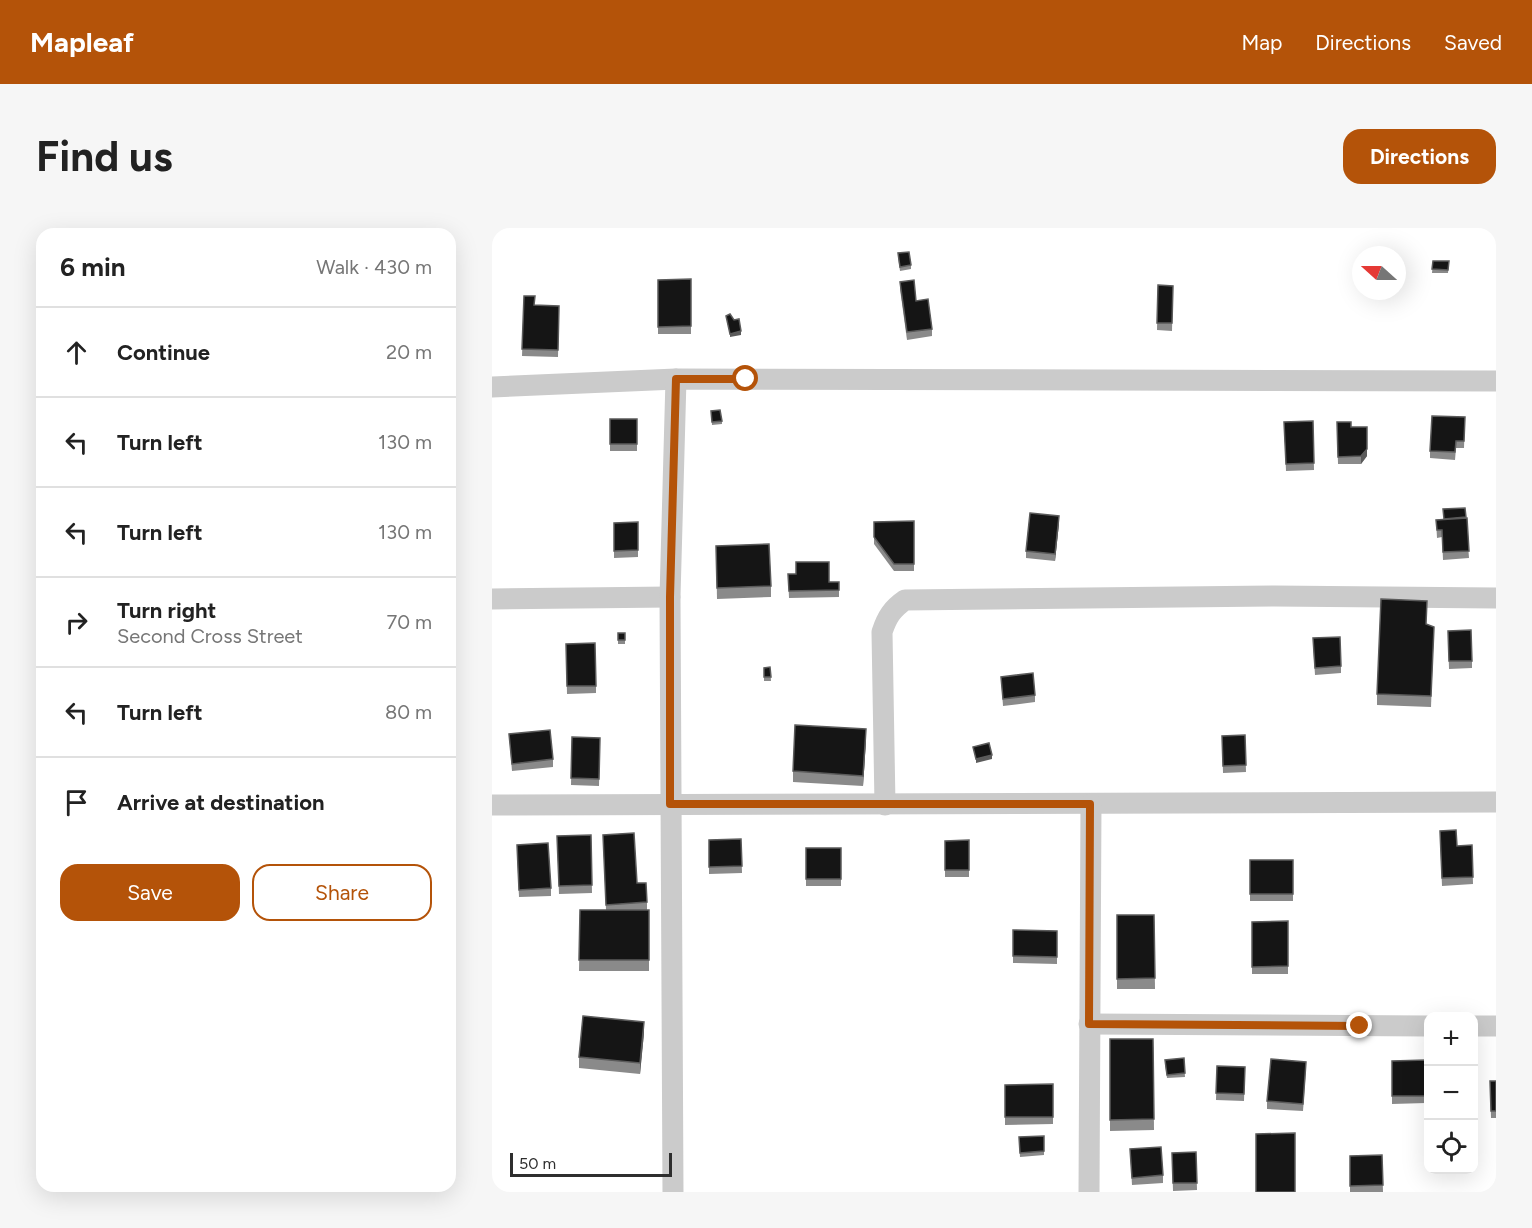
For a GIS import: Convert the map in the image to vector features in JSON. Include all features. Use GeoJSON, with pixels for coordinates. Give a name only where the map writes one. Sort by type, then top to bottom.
{"type":"FeatureCollection","features":[{"type":"Feature","properties":{"kind":"street"},"geometry":{"type":"LineString","coordinates":[[492,387],[676,379],[1496,381]]}},
{"type":"Feature","properties":{"kind":"street"},"geometry":{"type":"LineString","coordinates":[[673,1192],[670,597],[676,379]]}},
{"type":"Feature","properties":{"kind":"street"},"geometry":{"type":"LineString","coordinates":[[885,805],[882,632],[886,618],[893,608],[904,600],[1274,596],[1496,598]]}},
{"type":"Feature","properties":{"kind":"street"},"geometry":{"type":"LineString","coordinates":[[492,598],[670,597]]}},
{"type":"Feature","properties":{"kind":"street"},"geometry":{"type":"LineString","coordinates":[[492,805],[1496,802]]}},
{"type":"Feature","properties":{"kind":"street"},"geometry":{"type":"LineString","coordinates":[[1089,1192],[1090,804]]}},
{"type":"Feature","properties":{"kind":"street"},"geometry":{"type":"LineString","coordinates":[[1089,1024],[1424,1026]]}},
{"type":"Feature","properties":{"kind":"street"},"geometry":{"type":"LineString","coordinates":[[1478,1026],[1496,1026]]}},
{"type":"Feature","properties":{"kind":"building"},"geometry":{"type":"Polygon","coordinates":[[[909,252],[911,265],[900,267],[898,253],[909,252]]]}},
{"type":"Feature","properties":{"kind":"building"},"geometry":{"type":"Polygon","coordinates":[[[1433,261],[1449,261],[1448,270],[1432,269],[1433,261]]]}},
{"type":"Feature","properties":{"kind":"building"},"geometry":{"type":"Polygon","coordinates":[[[691,279],[691,326],[658,327],[658,280],[691,279]]]}},
{"type":"Feature","properties":{"kind":"building"},"geometry":{"type":"Polygon","coordinates":[[[914,280],[916,301],[928,299],[932,329],[907,332],[900,282],[914,280]]]}},
{"type":"Feature","properties":{"kind":"building"},"geometry":{"type":"Polygon","coordinates":[[[1158,285],[1173,286],[1172,323],[1157,323],[1158,285]]]}},
{"type":"Feature","properties":{"kind":"building"},"geometry":{"type":"Polygon","coordinates":[[[524,296],[535,296],[534,305],[559,306],[558,350],[522,349],[524,296]]]}},
{"type":"Feature","properties":{"kind":"building"},"geometry":{"type":"Polygon","coordinates":[[[730,314],[734,320],[739,319],[741,331],[730,334],[726,316],[730,314]]]}},
{"type":"Feature","properties":{"kind":"building"},"geometry":{"type":"Polygon","coordinates":[[[720,410],[722,421],[712,422],[711,411],[720,410]]]}},
{"type":"Feature","properties":{"kind":"building"},"geometry":{"type":"Polygon","coordinates":[[[1432,416],[1465,417],[1464,441],[1456,441],[1455,452],[1430,451],[1432,416]]]}},
{"type":"Feature","properties":{"kind":"building"},"geometry":{"type":"Polygon","coordinates":[[[610,419],[637,419],[637,444],[610,444],[610,419]]]}},
{"type":"Feature","properties":{"kind":"building"},"geometry":{"type":"Polygon","coordinates":[[[1313,421],[1314,463],[1286,464],[1284,422],[1313,421]]]}},
{"type":"Feature","properties":{"kind":"building"},"geometry":{"type":"Polygon","coordinates":[[[1337,422],[1351,422],[1351,427],[1367,427],[1367,449],[1361,456],[1338,457],[1337,422]]]}},
{"type":"Feature","properties":{"kind":"building"},"geometry":{"type":"Polygon","coordinates":[[[1465,508],[1466,517],[1444,519],[1443,509],[1465,508]]]}},
{"type":"Feature","properties":{"kind":"building"},"geometry":{"type":"Polygon","coordinates":[[[1030,513],[1059,516],[1055,554],[1026,551],[1030,513]]]}},
{"type":"Feature","properties":{"kind":"building"},"geometry":{"type":"Polygon","coordinates":[[[1467,518],[1469,551],[1443,552],[1442,530],[1437,530],[1436,520],[1467,518]]]}},
{"type":"Feature","properties":{"kind":"building"},"geometry":{"type":"Polygon","coordinates":[[[914,521],[914,564],[894,564],[874,537],[874,522],[914,521]]]}},
{"type":"Feature","properties":{"kind":"building"},"geometry":{"type":"Polygon","coordinates":[[[638,522],[638,550],[614,551],[614,523],[638,522]]]}},
{"type":"Feature","properties":{"kind":"building"},"geometry":{"type":"Polygon","coordinates":[[[769,544],[771,586],[717,588],[716,546],[769,544]]]}},
{"type":"Feature","properties":{"kind":"building"},"geometry":{"type":"Polygon","coordinates":[[[796,562],[829,562],[829,582],[839,582],[839,590],[789,591],[788,574],[796,574],[796,562]]]}},
{"type":"Feature","properties":{"kind":"building"},"geometry":{"type":"Polygon","coordinates":[[[1381,599],[1427,601],[1426,624],[1434,627],[1431,696],[1377,694],[1381,599]]]}},
{"type":"Feature","properties":{"kind":"building"},"geometry":{"type":"Polygon","coordinates":[[[1471,630],[1472,661],[1449,661],[1448,631],[1471,630]]]}},
{"type":"Feature","properties":{"kind":"building"},"geometry":{"type":"Polygon","coordinates":[[[618,633],[625,633],[625,640],[618,640],[618,633]]]}},
{"type":"Feature","properties":{"kind":"building"},"geometry":{"type":"Polygon","coordinates":[[[1340,637],[1341,666],[1315,668],[1313,638],[1340,637]]]}},
{"type":"Feature","properties":{"kind":"building"},"geometry":{"type":"Polygon","coordinates":[[[595,643],[596,686],[567,686],[566,644],[595,643]]]}},
{"type":"Feature","properties":{"kind":"building"},"geometry":{"type":"Polygon","coordinates":[[[770,667],[771,677],[764,677],[764,668],[770,667]]]}},
{"type":"Feature","properties":{"kind":"building"},"geometry":{"type":"Polygon","coordinates":[[[1033,673],[1035,695],[1003,699],[1001,677],[1033,673]]]}},
{"type":"Feature","properties":{"kind":"building"},"geometry":{"type":"Polygon","coordinates":[[[795,725],[866,729],[863,776],[793,771],[795,725]]]}},
{"type":"Feature","properties":{"kind":"building"},"geometry":{"type":"Polygon","coordinates":[[[550,730],[553,759],[512,764],[509,734],[550,730]]]}},
{"type":"Feature","properties":{"kind":"building"},"geometry":{"type":"Polygon","coordinates":[[[1245,735],[1246,765],[1223,766],[1222,736],[1245,735]]]}},
{"type":"Feature","properties":{"kind":"building"},"geometry":{"type":"Polygon","coordinates":[[[572,737],[600,738],[599,779],[571,778],[572,737]]]}},
{"type":"Feature","properties":{"kind":"building"},"geometry":{"type":"Polygon","coordinates":[[[989,743],[992,755],[976,759],[973,747],[989,743]]]}},
{"type":"Feature","properties":{"kind":"building"},"geometry":{"type":"Polygon","coordinates":[[[1456,830],[1457,846],[1472,845],[1473,877],[1442,878],[1440,831],[1456,830]]]}},
{"type":"Feature","properties":{"kind":"building"},"geometry":{"type":"Polygon","coordinates":[[[634,833],[637,883],[646,883],[647,902],[606,905],[603,835],[634,833]]]}},
{"type":"Feature","properties":{"kind":"building"},"geometry":{"type":"Polygon","coordinates":[[[591,835],[592,885],[559,886],[557,836],[591,835]]]}},
{"type":"Feature","properties":{"kind":"building"},"geometry":{"type":"Polygon","coordinates":[[[741,839],[742,866],[709,867],[709,840],[741,839]]]}},
{"type":"Feature","properties":{"kind":"building"},"geometry":{"type":"Polygon","coordinates":[[[969,840],[969,870],[945,870],[945,841],[969,840]]]}},
{"type":"Feature","properties":{"kind":"building"},"geometry":{"type":"Polygon","coordinates":[[[548,843],[551,888],[519,890],[517,845],[548,843]]]}},
{"type":"Feature","properties":{"kind":"building"},"geometry":{"type":"Polygon","coordinates":[[[806,848],[841,848],[841,879],[806,879],[806,848]]]}},
{"type":"Feature","properties":{"kind":"building"},"geometry":{"type":"Polygon","coordinates":[[[1250,860],[1293,860],[1293,894],[1250,894],[1250,860]]]}},
{"type":"Feature","properties":{"kind":"building"},"geometry":{"type":"Polygon","coordinates":[[[580,910],[649,910],[649,960],[579,960],[580,910]]]}},
{"type":"Feature","properties":{"kind":"building"},"geometry":{"type":"Polygon","coordinates":[[[1117,915],[1154,915],[1155,978],[1117,979],[1117,915]]]}},
{"type":"Feature","properties":{"kind":"building"},"geometry":{"type":"Polygon","coordinates":[[[1288,921],[1288,966],[1252,967],[1252,922],[1288,921]]]}},
{"type":"Feature","properties":{"kind":"building"},"geometry":{"type":"Polygon","coordinates":[[[1013,930],[1057,931],[1057,957],[1013,956],[1013,930]]]}},
{"type":"Feature","properties":{"kind":"building"},"geometry":{"type":"Polygon","coordinates":[[[583,1016],[644,1022],[640,1063],[579,1057],[583,1016]]]}},
{"type":"Feature","properties":{"kind":"building"},"geometry":{"type":"Polygon","coordinates":[[[1110,1039],[1153,1039],[1154,1119],[1110,1120],[1110,1039]]]}},
{"type":"Feature","properties":{"kind":"building"},"geometry":{"type":"Polygon","coordinates":[[[1184,1058],[1185,1073],[1167,1075],[1165,1060],[1184,1058]]]}},
{"type":"Feature","properties":{"kind":"building"},"geometry":{"type":"Polygon","coordinates":[[[1271,1059],[1306,1062],[1303,1104],[1267,1101],[1271,1059]]]}},
{"type":"Feature","properties":{"kind":"building"},"geometry":{"type":"Polygon","coordinates":[[[1424,1060],[1424,1096],[1392,1096],[1392,1061],[1424,1060]]]}},
{"type":"Feature","properties":{"kind":"building"},"geometry":{"type":"Polygon","coordinates":[[[1217,1066],[1245,1067],[1244,1094],[1216,1093],[1217,1066]]]}},
{"type":"Feature","properties":{"kind":"building"},"geometry":{"type":"Polygon","coordinates":[[[1490,1081],[1496,1081],[1496,1111],[1491,1111],[1490,1081]]]}},
{"type":"Feature","properties":{"kind":"building"},"geometry":{"type":"Polygon","coordinates":[[[1053,1084],[1053,1117],[1005,1117],[1005,1085],[1053,1084]]]}},
{"type":"Feature","properties":{"kind":"building"},"geometry":{"type":"Polygon","coordinates":[[[1295,1133],[1295,1192],[1256,1192],[1256,1134],[1295,1133]]]}},
{"type":"Feature","properties":{"kind":"building"},"geometry":{"type":"Polygon","coordinates":[[[1044,1136],[1044,1151],[1020,1153],[1019,1137],[1044,1136]]]}},
{"type":"Feature","properties":{"kind":"building"},"geometry":{"type":"Polygon","coordinates":[[[1161,1147],[1163,1175],[1132,1178],[1130,1149],[1161,1147]]]}},
{"type":"Feature","properties":{"kind":"building"},"geometry":{"type":"Polygon","coordinates":[[[1196,1152],[1197,1183],[1173,1183],[1172,1153],[1196,1152]]]}},
{"type":"Feature","properties":{"kind":"building"},"geometry":{"type":"Polygon","coordinates":[[[1382,1155],[1383,1185],[1350,1186],[1350,1156],[1382,1155]]]}},
{"type":"Feature","properties":{"kind":"route"},"geometry":{"type":"LineString","coordinates":[[746,379],[676,379],[670,597],[670,804],[1090,804],[1089,1024],[1360,1026]]}}]}
